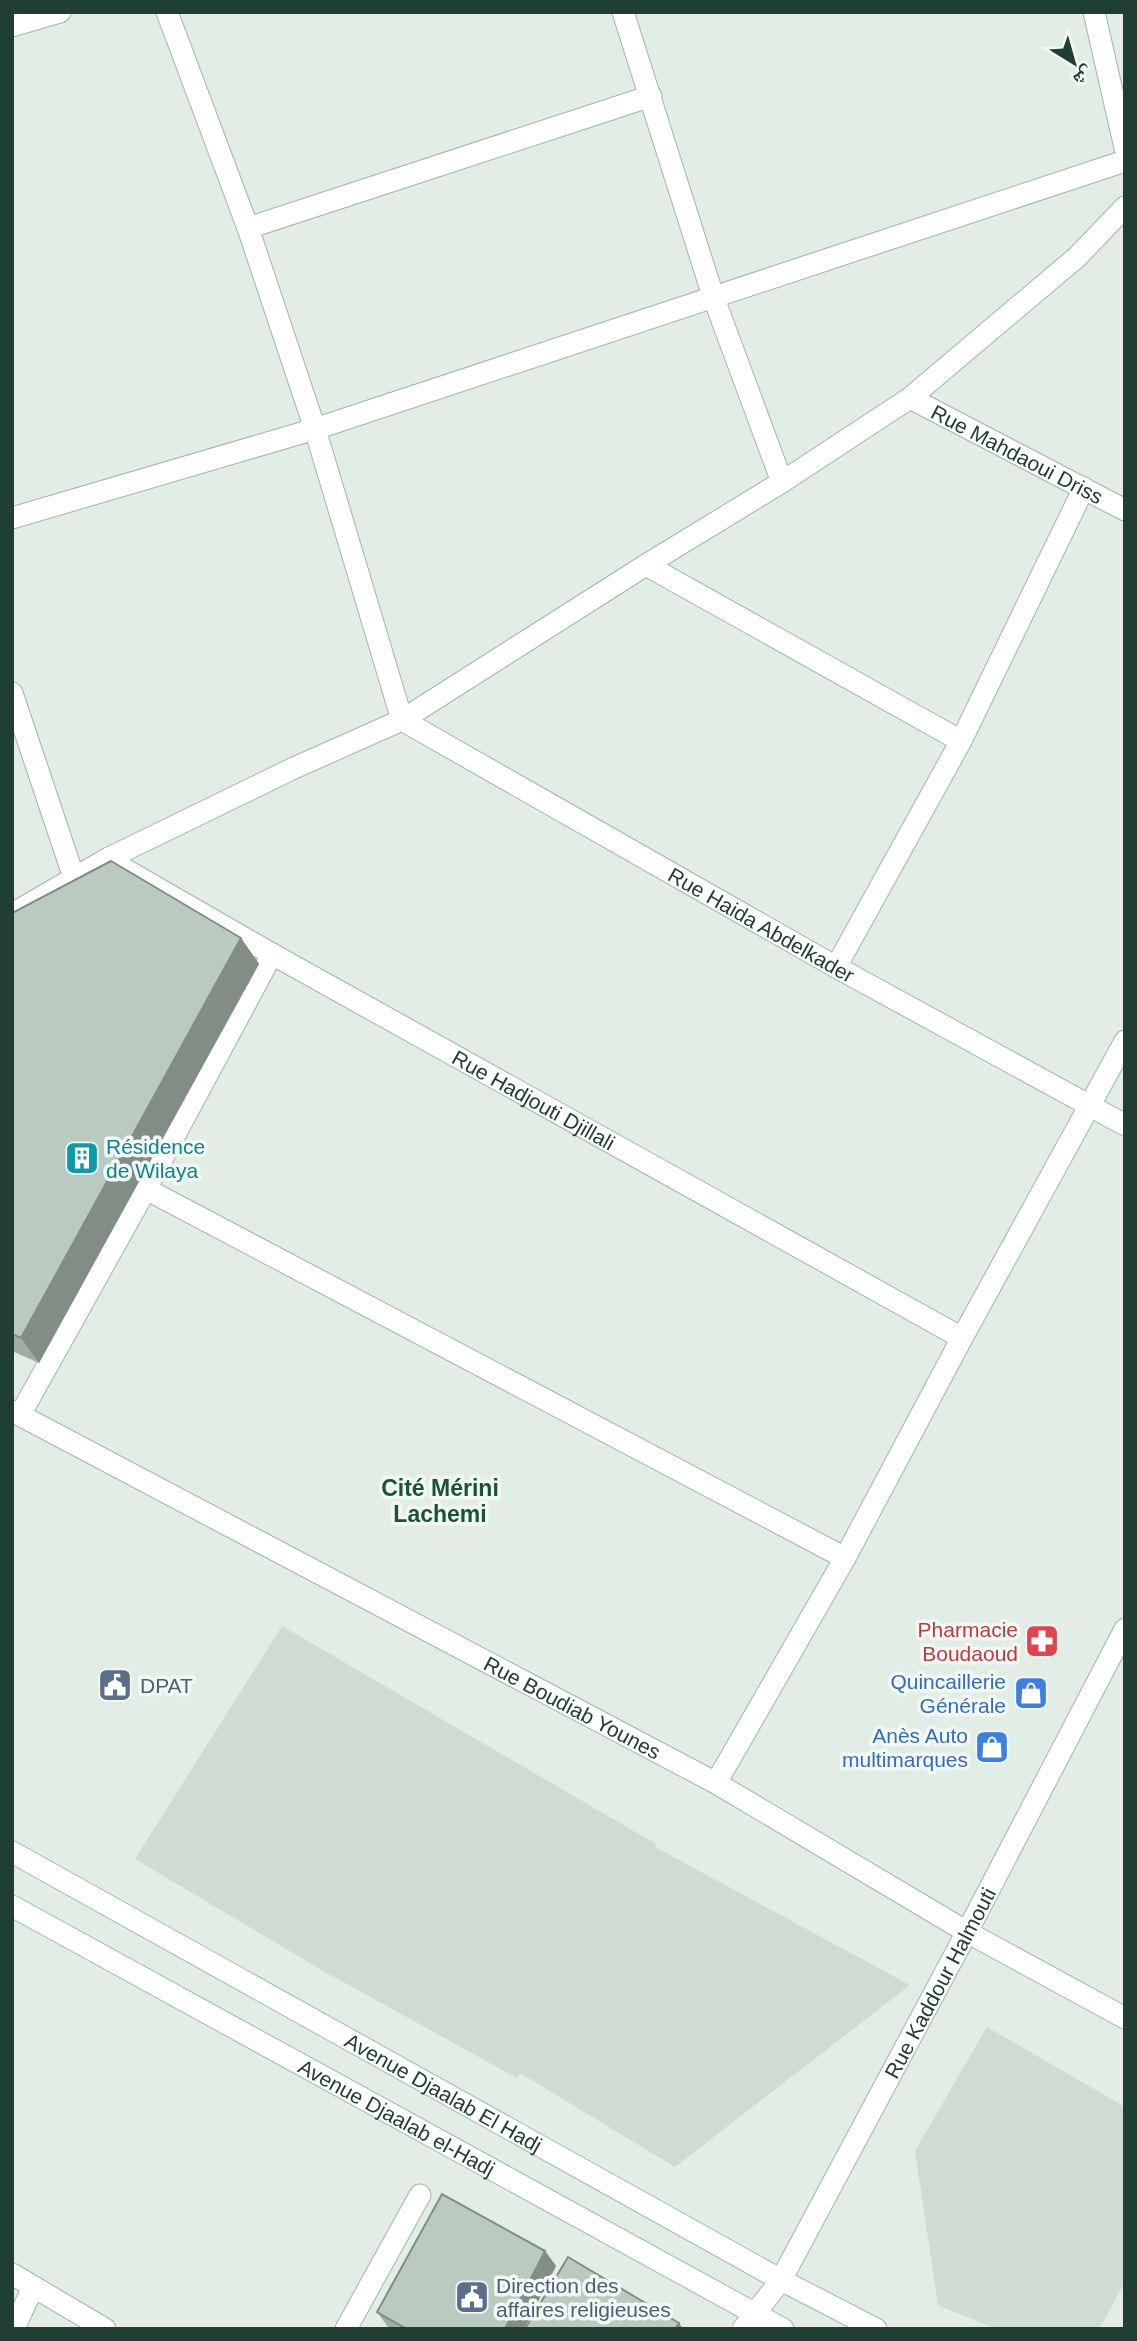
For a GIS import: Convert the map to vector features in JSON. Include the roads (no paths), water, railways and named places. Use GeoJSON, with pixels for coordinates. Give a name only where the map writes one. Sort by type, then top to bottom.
{"type":"FeatureCollection","features":[{"type":"Feature","properties":{"kind":"street"},"geometry":{"type":"LineString","coordinates":[[12,26],[60,12]]}},
{"type":"Feature","properties":{"kind":"street"},"geometry":{"type":"LineString","coordinates":[[167,12],[248,228],[315,429],[402,720]]}},
{"type":"Feature","properties":{"kind":"street"},"geometry":{"type":"LineString","coordinates":[[623,12],[713,296],[782,482]]}},
{"type":"Feature","properties":{"kind":"street"},"geometry":{"type":"LineString","coordinates":[[1094,12],[1125,148]]}},
{"type":"Feature","properties":{"kind":"street"},"geometry":{"type":"LineString","coordinates":[[248,228],[651,96]]}},
{"type":"Feature","properties":{"kind":"street"},"geometry":{"type":"LineString","coordinates":[[12,518],[315,429],[1125,161]]}},
{"type":"Feature","properties":{"kind":"street"},"geometry":{"type":"LineString","coordinates":[[12,914],[107,859],[294,768],[402,720],[782,482],[910,398],[1077,257],[1125,207]]}},
{"type":"Feature","properties":{"kind":"street","name":"Rue Mahdaoui Driss"},"geometry":{"type":"LineString","coordinates":[[910,398],[1125,510]]}},
{"type":"Feature","properties":{"kind":"street"},"geometry":{"type":"LineString","coordinates":[[836,967],[961,741],[1084,488]]}},
{"type":"Feature","properties":{"kind":"street"},"geometry":{"type":"LineString","coordinates":[[646,565],[961,741]]}},
{"type":"Feature","properties":{"kind":"street"},"geometry":{"type":"LineString","coordinates":[[12,693],[74,878]]}},
{"type":"Feature","properties":{"kind":"street","name":"Rue Haida Abdelkader"},"geometry":{"type":"LineString","coordinates":[[402,720],[836,967],[1125,1125]]}},
{"type":"Feature","properties":{"kind":"street","name":"Rue Hadjouti Djillali"},"geometry":{"type":"LineString","coordinates":[[107,859],[272,954],[962,1338]]}},
{"type":"Feature","properties":{"kind":"street"},"geometry":{"type":"LineString","coordinates":[[16,1413],[146,1189],[272,954]]}},
{"type":"Feature","properties":{"kind":"street"},"geometry":{"type":"LineString","coordinates":[[716,1783],[845,1558],[1125,1041]]}},
{"type":"Feature","properties":{"kind":"street"},"geometry":{"type":"LineString","coordinates":[[146,1189],[845,1558]]}},
{"type":"Feature","properties":{"kind":"street","name":"Rue Boudiab Younes"},"geometry":{"type":"LineString","coordinates":[[16,1413],[716,1783],[967,1932],[1125,2018]]}},
{"type":"Feature","properties":{"kind":"street","name":"Rue Kaddour Halmouti"},"geometry":{"type":"LineString","coordinates":[[749,2321],[780,2280],[967,1932],[1125,1629]]}},
{"type":"Feature","properties":{"kind":"street","name":"Avenue Djaalab El Hadj"},"geometry":{"type":"LineString","coordinates":[[12,1852],[780,2280],[876,2329]]}},
{"type":"Feature","properties":{"kind":"street","name":"Avenue Djaalab el-Hadj"},"geometry":{"type":"LineString","coordinates":[[12,1906],[749,2321],[783,2329]]}},
{"type":"Feature","properties":{"kind":"street"},"geometry":{"type":"LineString","coordinates":[[346,2329],[420,2195]]}},
{"type":"Feature","properties":{"kind":"street"},"geometry":{"type":"LineString","coordinates":[[12,2274],[104,2329]]}},
{"type":"Feature","properties":{"kind":"street"},"geometry":{"type":"LineString","coordinates":[[14,2329],[33,2287]]}},
{"type":"Feature","properties":{"kind":"place","name":"Résidence de Wilaya"},"geometry":{"type":"Point","coordinates":[82,1158]}},
{"type":"Feature","properties":{"kind":"place","name":"Pharmacie Boudaoud"},"geometry":{"type":"Point","coordinates":[1042,1641]}},
{"type":"Feature","properties":{"kind":"place","name":"DPAT"},"geometry":{"type":"Point","coordinates":[115,1685]}},
{"type":"Feature","properties":{"kind":"place","name":"Quincaillerie Générale"},"geometry":{"type":"Point","coordinates":[1031,1693]}},
{"type":"Feature","properties":{"kind":"place","name":"Anès Auto multimarques"},"geometry":{"type":"Point","coordinates":[992,1747]}},
{"type":"Feature","properties":{"kind":"place","name":"Direction des affaires religieuses"},"geometry":{"type":"Point","coordinates":[472,2297]}},
{"type":"Feature","properties":{"kind":"district","name":"Cité Mérini Lachemi"},"geometry":{"type":"Point","coordinates":[440,1501]}}]}
